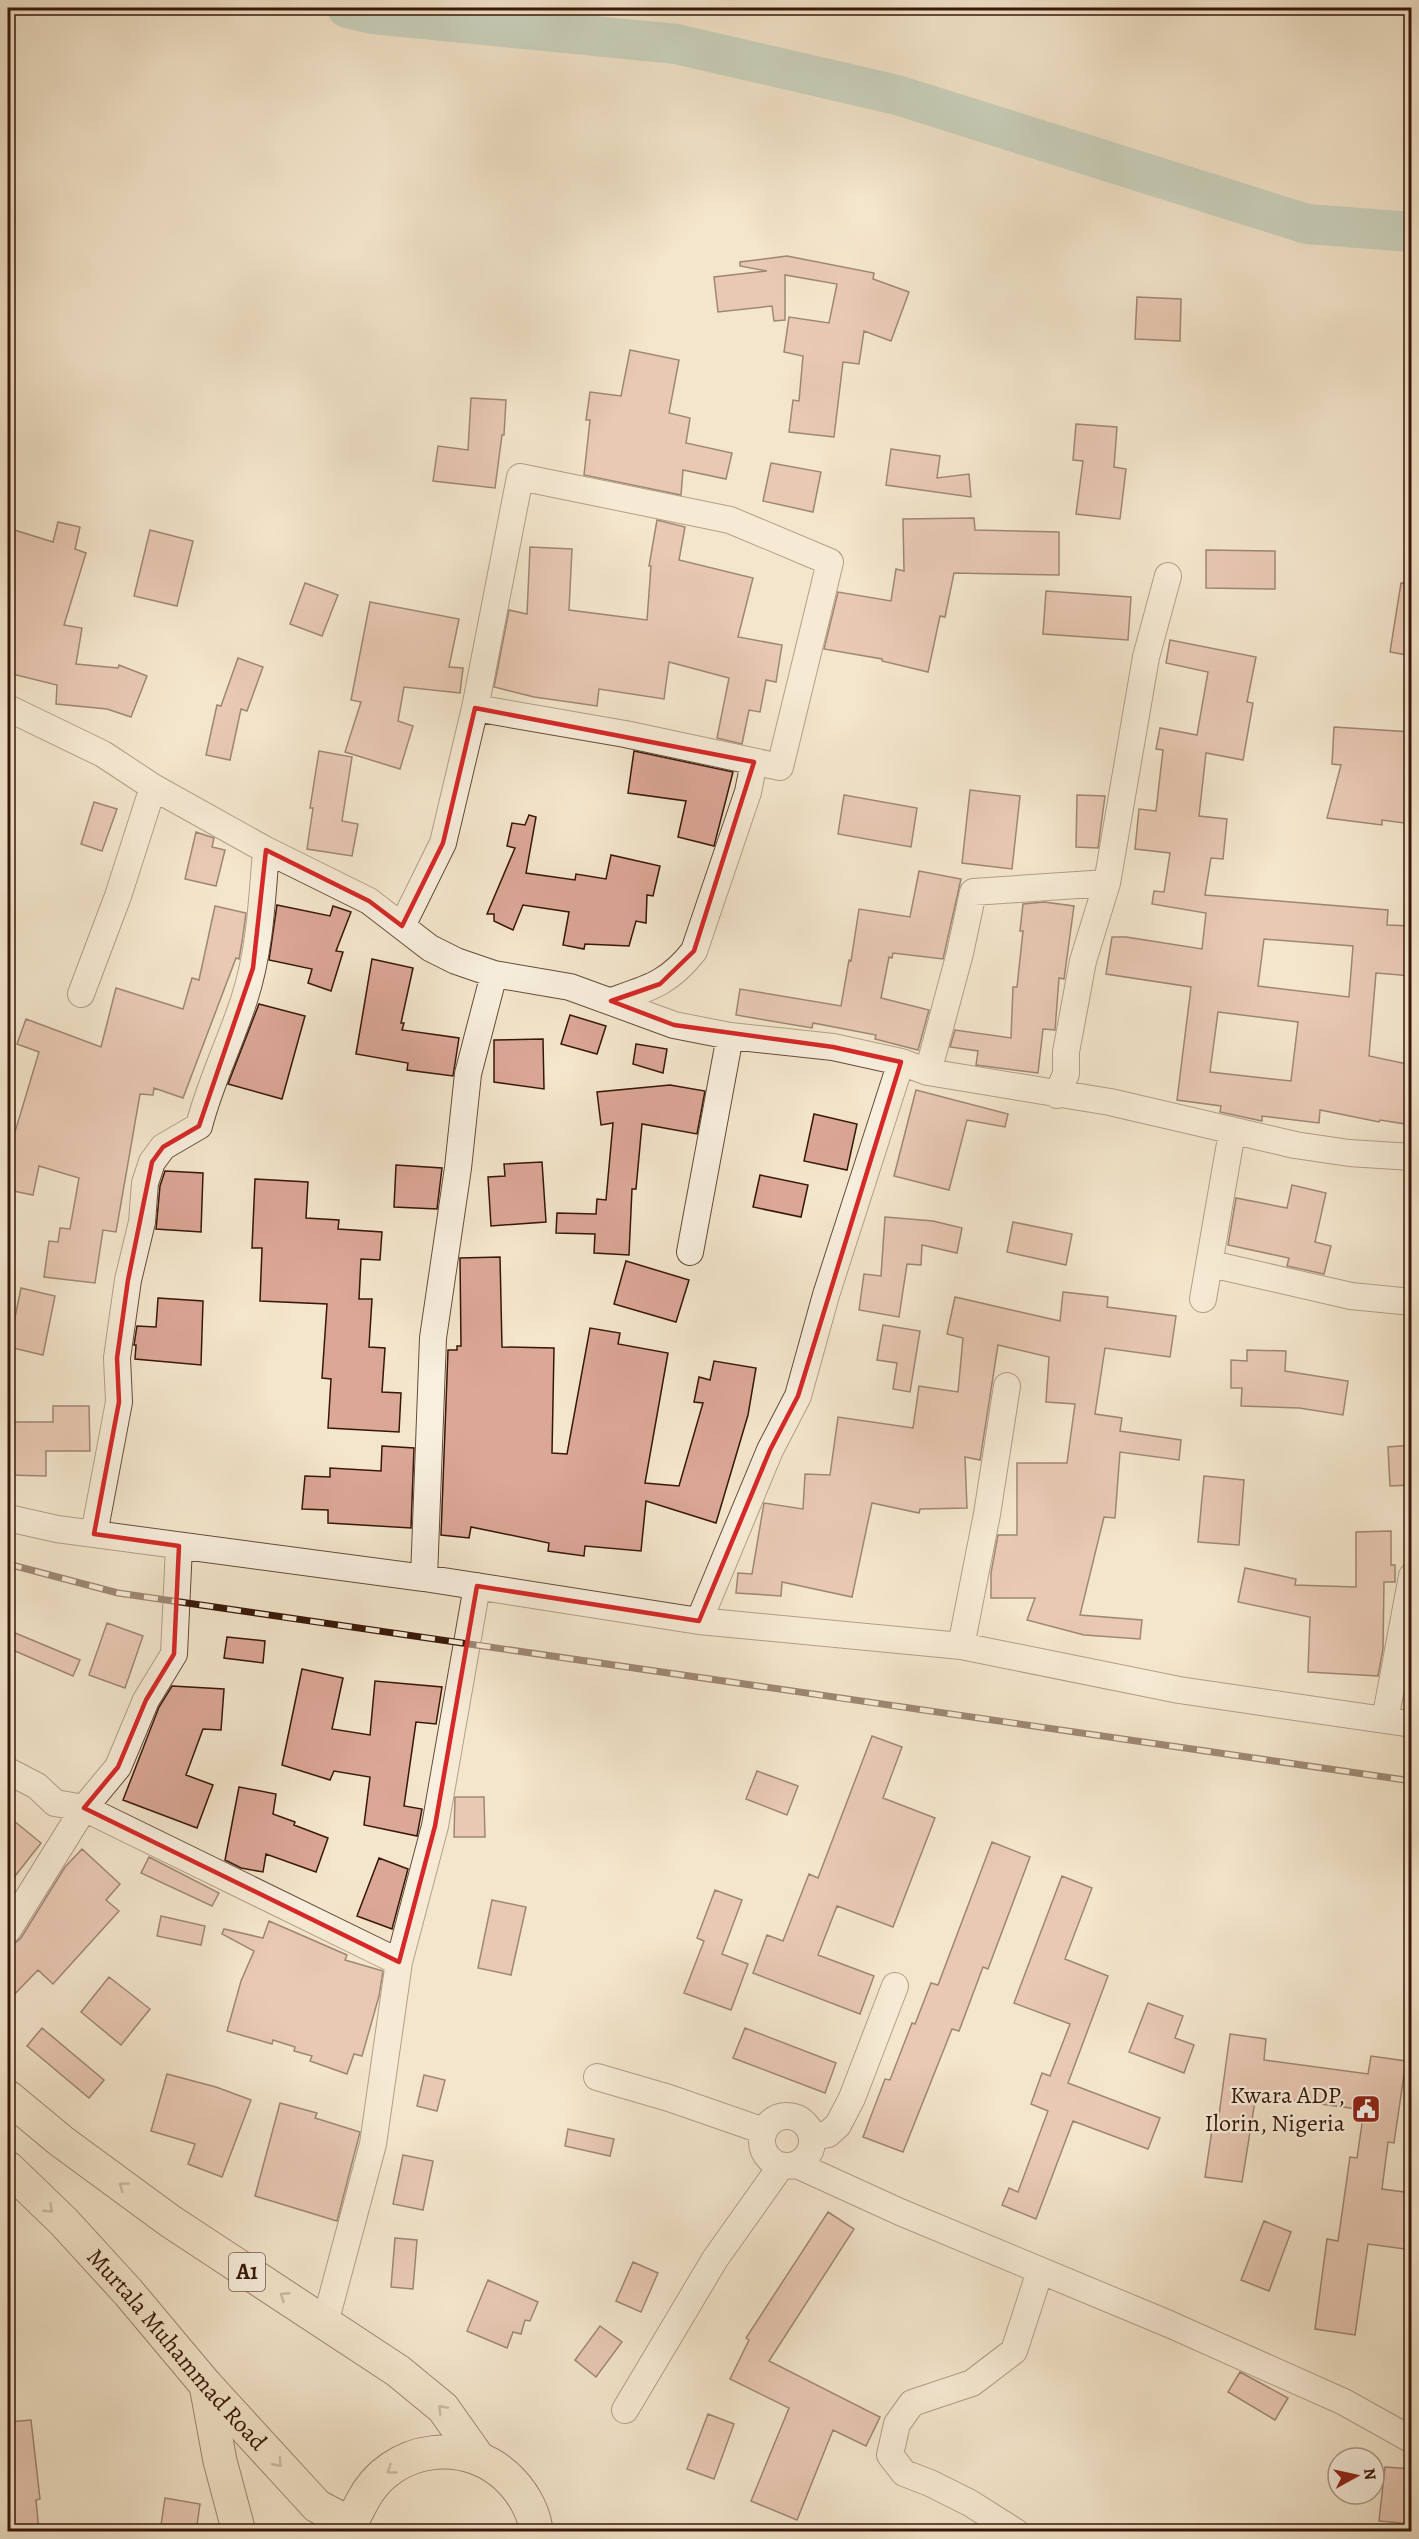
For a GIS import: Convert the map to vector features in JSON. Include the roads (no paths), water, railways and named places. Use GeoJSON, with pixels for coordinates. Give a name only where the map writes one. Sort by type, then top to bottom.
{"type":"FeatureCollection","features":[{"type":"Feature","properties":{"kind":"highway","name":"A1"},"geometry":{"type":"LineString","coordinates":[[8,2097],[62,2141],[170,2221],[398,2371],[443,2408],[477,2456]]}},
{"type":"Feature","properties":{"kind":"highway","name":"Murtala Muhammad Road"},"geometry":{"type":"LineString","coordinates":[[8,2168],[64,2223],[128,2292],[206,2385],[318,2506],[351,2528]]}},
{"type":"Feature","properties":{"kind":"highway"},"geometry":{"type":"LineString","coordinates":[[206,2385],[220,2461],[238,2532]]}},
{"type":"Feature","properties":{"kind":"highway"},"geometry":{"type":"LineString","coordinates":[[351,2528],[368,2490],[390,2469],[417,2455],[447,2451],[477,2456],[503,2471],[561,2532]]}},
{"type":"Feature","properties":{"kind":"highway"},"geometry":{"type":"LineString","coordinates":[[523,2494],[536,2524],[536,2532]]}},
{"type":"Feature","properties":{"kind":"street"},"geometry":{"type":"LineString","coordinates":[[402,926],[443,843],[475,708],[520,477],[730,520],[830,562],[780,767],[625,734],[475,708]]}},
{"type":"Feature","properties":{"kind":"street"},"geometry":{"type":"LineString","coordinates":[[1058,1095],[1066,1074],[1066,1052],[1083,961],[1107,883],[1139,688],[1168,576]]}},
{"type":"Feature","properties":{"kind":"street"},"geometry":{"type":"LineString","coordinates":[[8,708],[103,754],[153,787],[266,850],[369,901],[430,948],[494,974],[570,987],[674,1025],[730,1035],[833,1047],[901,1062],[928,1072],[1110,1102],[1295,1145],[1349,1153],[1412,1157]]}},
{"type":"Feature","properties":{"kind":"street"},"geometry":{"type":"LineString","coordinates":[[611,1001],[660,984],[680,969],[694,951],[748,792],[754,762]]}},
{"type":"Feature","properties":{"kind":"street"},"geometry":{"type":"LineString","coordinates":[[81,994],[118,896],[153,787]]}},
{"type":"Feature","properties":{"kind":"street"},"geometry":{"type":"LineString","coordinates":[[94,1534],[119,1402],[117,1358],[128,1280],[142,1222],[145,1183],[152,1162],[164,1147],[200,1126],[204,1106],[244,1000],[253,968],[261,926],[266,850]]}},
{"type":"Feature","properties":{"kind":"street"},"geometry":{"type":"LineString","coordinates":[[928,1072],[960,953],[973,892],[1107,883]]}},
{"type":"Feature","properties":{"kind":"street"},"geometry":{"type":"LineString","coordinates":[[424,1578],[433,1338],[458,1168],[468,1074],[494,974]]}},
{"type":"Feature","properties":{"kind":"street"},"geometry":{"type":"LineString","coordinates":[[690,1252],[730,1035]]}},
{"type":"Feature","properties":{"kind":"street"},"geometry":{"type":"LineString","coordinates":[[699,1621],[770,1450],[798,1396],[826,1295],[901,1062]]}},
{"type":"Feature","properties":{"kind":"street"},"geometry":{"type":"LineString","coordinates":[[1203,1299],[1233,1132]]}},
{"type":"Feature","properties":{"kind":"street"},"geometry":{"type":"LineString","coordinates":[[1211,1264],[1351,1296],[1412,1302]]}},
{"type":"Feature","properties":{"kind":"street"},"geometry":{"type":"LineString","coordinates":[[961,1646],[985,1525],[1007,1386]]}},
{"type":"Feature","properties":{"kind":"street"},"geometry":{"type":"LineString","coordinates":[[8,1518],[57,1529],[424,1578],[699,1621],[961,1646],[1179,1690],[1412,1724]]}},
{"type":"Feature","properties":{"kind":"street"},"geometry":{"type":"LineString","coordinates":[[8,1930],[84,1808],[118,1767],[146,1700],[174,1654],[179,1545]]}},
{"type":"Feature","properties":{"kind":"street"},"geometry":{"type":"LineString","coordinates":[[1385,1720],[1412,1576]]}},
{"type":"Feature","properties":{"kind":"street"},"geometry":{"type":"LineString","coordinates":[[325,2323],[372,2144],[399,1962],[435,1826],[477,1586]]}},
{"type":"Feature","properties":{"kind":"street"},"geometry":{"type":"LineString","coordinates":[[8,1771],[37,1786],[55,1803],[84,1808],[399,1962]]}},
{"type":"Feature","properties":{"kind":"street"},"geometry":{"type":"LineString","coordinates":[[813,2137],[828,2134],[838,2125],[852,2098],[894,1986]]}},
{"type":"Feature","properties":{"kind":"street"},"geometry":{"type":"LineString","coordinates":[[597,2077],[764,2130]]}},
{"type":"Feature","properties":{"kind":"street"},"geometry":{"type":"LineString","coordinates":[[625,2410],[715,2259],[789,2165],[806,2159],[812,2149],[813,2137],[809,2127],[801,2119],[791,2115],[780,2116],[770,2122],[764,2130],[762,2141],[764,2152],[771,2161],[789,2165],[1168,2324],[1344,2402],[1412,2440]]}},
{"type":"Feature","properties":{"kind":"street"},"geometry":{"type":"LineString","coordinates":[[1016,2532],[970,2503],[904,2473],[890,2455],[897,2424],[912,2403],[972,2383],[1014,2351],[1040,2271]]}},
{"type":"Feature","properties":{"kind":"waterway"},"geometry":{"type":"LineString","coordinates":[[347,8],[373,14],[676,44],[897,95],[1307,224],[1412,232]]}},
{"type":"Feature","properties":{"kind":"railway"},"geometry":{"type":"LineString","coordinates":[[8,1564],[118,1593],[1412,1781]]}},
{"type":"Feature","properties":{"kind":"place","name":"Kwara ADP, Ilorin, Nigeria"},"geometry":{"type":"Point","coordinates":[1366,2109]}}]}
